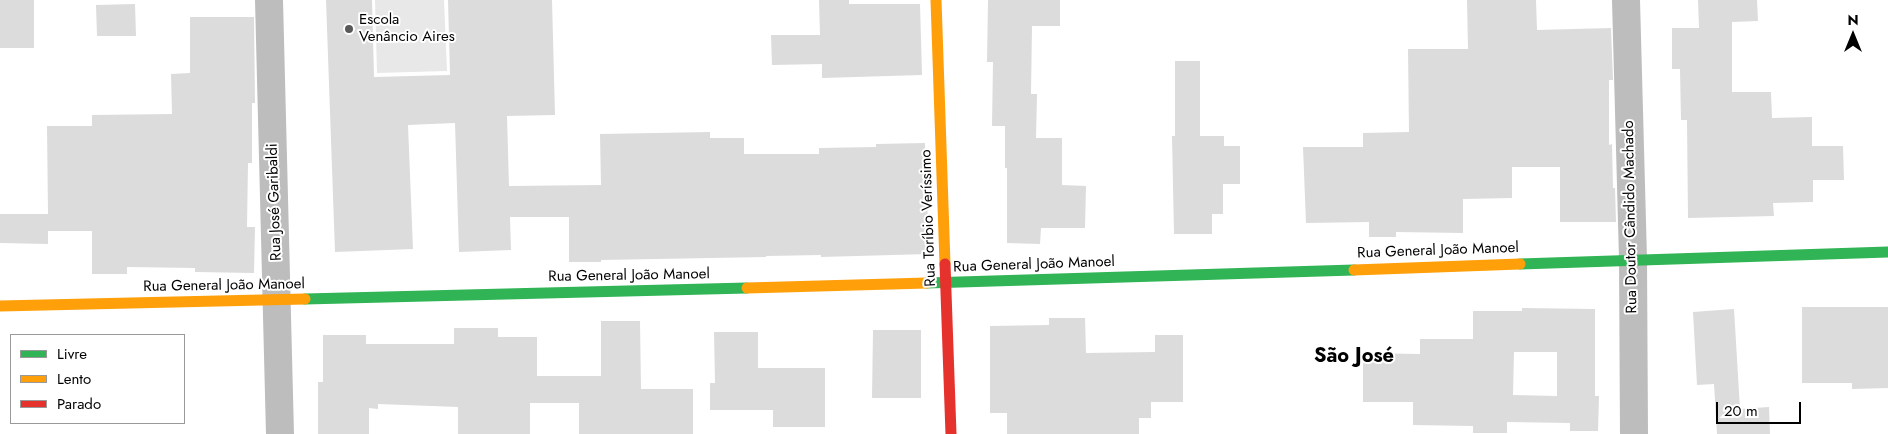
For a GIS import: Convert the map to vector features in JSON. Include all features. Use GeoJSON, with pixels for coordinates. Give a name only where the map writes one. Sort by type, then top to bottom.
{"type":"FeatureCollection","features":[{"type":"Feature","properties":{"kind":"street","name":"Rua José Garibaldi"},"geometry":{"type":"LineString","coordinates":[[269,0],[280,434]]}},
{"type":"Feature","properties":{"kind":"street","name":"Rua Toríbio Veríssimo"},"geometry":{"type":"LineString","coordinates":[[936,0],[951,434]]}},
{"type":"Feature","properties":{"kind":"street","name":"Rua Doutor Cândido Machado"},"geometry":{"type":"LineString","coordinates":[[1626,0],[1633,259],[1634,434]]}},
{"type":"Feature","properties":{"kind":"street","name":"Rua General João Manoel"},"geometry":{"type":"LineString","coordinates":[[0,306],[946,283],[1888,252]]}},
{"type":"Feature","properties":{"kind":"shaded area"},"geometry":{"type":"Polygon","coordinates":[[[375,0],[444,0],[447,71],[377,73],[375,0]]]}},
{"type":"Feature","properties":{"kind":"building"},"geometry":{"type":"Polygon","coordinates":[[[0,0],[34,0],[34,48],[0,48],[0,0]]]}},
{"type":"Feature","properties":{"kind":"building"},"geometry":{"type":"Polygon","coordinates":[[[326,0],[372,0],[374,77],[450,75],[448,0],[552,0],[555,115],[507,116],[509,186],[601,185],[600,134],[710,132],[710,138],[744,138],[744,154],[819,154],[819,148],[876,147],[876,144],[925,143],[929,254],[821,257],[821,255],[766,256],[569,262],[569,217],[510,217],[511,250],[459,252],[455,123],[408,125],[413,249],[335,252],[326,0]]]}},
{"type":"Feature","properties":{"kind":"building"},"geometry":{"type":"Polygon","coordinates":[[[819,0],[849,0],[849,4],[920,4],[922,75],[822,78],[822,64],[772,65],[771,35],[820,35],[819,0]]]}},
{"type":"Feature","properties":{"kind":"building"},"geometry":{"type":"Polygon","coordinates":[[[988,0],[1060,0],[1060,26],[1032,26],[1031,94],[1037,94],[1036,138],[1062,138],[1062,185],[1086,186],[1085,228],[1041,228],[1040,244],[1007,243],[1005,126],[992,126],[993,62],[987,62],[988,0]]]}},
{"type":"Feature","properties":{"kind":"building"},"geometry":{"type":"Polygon","coordinates":[[[1467,0],[1536,0],[1537,30],[1611,28],[1613,80],[1609,80],[1609,145],[1612,144],[1616,222],[1560,222],[1560,167],[1512,167],[1512,198],[1463,199],[1463,233],[1396,232],[1396,237],[1369,237],[1369,222],[1306,223],[1303,147],[1363,147],[1363,133],[1409,132],[1408,49],[1468,49],[1467,0]]]}},
{"type":"Feature","properties":{"kind":"building"},"geometry":{"type":"Polygon","coordinates":[[[1698,0],[1757,0],[1758,21],[1732,22],[1732,92],[1771,92],[1772,118],[1812,117],[1812,146],[1843,146],[1844,180],[1813,180],[1813,202],[1773,203],[1774,216],[1688,218],[1687,120],[1681,120],[1680,69],[1672,69],[1672,28],[1699,28],[1698,0]]]}},
{"type":"Feature","properties":{"kind":"building"},"geometry":{"type":"Polygon","coordinates":[[[135,4],[136,36],[97,36],[96,5],[135,4]]]}},
{"type":"Feature","properties":{"kind":"building"},"geometry":{"type":"Polygon","coordinates":[[[190,17],[254,17],[255,103],[252,103],[252,163],[248,163],[247,227],[255,227],[254,273],[195,272],[195,268],[127,267],[127,274],[92,274],[92,231],[48,231],[48,244],[0,243],[0,214],[48,214],[47,126],[92,126],[92,115],[172,114],[171,74],[190,73],[190,17]]]}},
{"type":"Feature","properties":{"kind":"building"},"geometry":{"type":"Polygon","coordinates":[[[1175,61],[1200,61],[1200,136],[1224,136],[1224,146],[1240,146],[1240,184],[1223,184],[1223,214],[1212,214],[1212,234],[1174,234],[1172,136],[1175,136],[1175,61]]]}},
{"type":"Feature","properties":{"kind":"building"},"geometry":{"type":"Polygon","coordinates":[[[1802,307],[1888,307],[1888,388],[1852,389],[1852,383],[1802,383],[1802,307]]]}},
{"type":"Feature","properties":{"kind":"building"},"geometry":{"type":"Polygon","coordinates":[[[1522,308],[1595,309],[1595,396],[1599,396],[1598,431],[1570,431],[1570,423],[1507,422],[1507,433],[1473,433],[1473,426],[1413,425],[1413,402],[1363,402],[1363,353],[1420,354],[1420,339],[1473,339],[1473,311],[1522,311],[1522,308]],[[1514,352],[1513,395],[1557,396],[1557,352],[1514,352]]]}},
{"type":"Feature","properties":{"kind":"building"},"geometry":{"type":"Polygon","coordinates":[[[1734,309],[1740,409],[1769,407],[1770,434],[1717,434],[1714,384],[1697,385],[1693,312],[1734,309]]]}},
{"type":"Feature","properties":{"kind":"building"},"geometry":{"type":"Polygon","coordinates":[[[1049,318],[1085,318],[1086,353],[1155,352],[1155,335],[1183,335],[1183,402],[1151,402],[1151,418],[1139,418],[1139,434],[1007,434],[1007,413],[990,413],[990,326],[1049,325],[1049,318]]]}},
{"type":"Feature","properties":{"kind":"building"},"geometry":{"type":"Polygon","coordinates":[[[601,321],[640,321],[641,389],[693,389],[693,434],[579,434],[579,403],[530,403],[530,434],[458,434],[458,407],[378,404],[378,409],[369,408],[369,434],[318,434],[318,382],[323,382],[323,335],[366,335],[366,344],[454,344],[454,328],[498,328],[498,337],[537,337],[537,376],[601,376],[601,321]]]}},
{"type":"Feature","properties":{"kind":"building"},"geometry":{"type":"Polygon","coordinates":[[[873,330],[921,330],[921,398],[872,398],[873,330]]]}},
{"type":"Feature","properties":{"kind":"building"},"geometry":{"type":"Polygon","coordinates":[[[714,332],[758,332],[758,368],[825,368],[825,427],[773,427],[773,410],[710,410],[710,383],[715,383],[714,332]]]}},
{"type":"Feature","properties":{"kind":"traffic: fast"},"geometry":{"type":"LineString","coordinates":[[1520,264],[1888,252]]}},
{"type":"Feature","properties":{"kind":"traffic: fast"},"geometry":{"type":"LineString","coordinates":[[927,283],[1354,270]]}},
{"type":"Feature","properties":{"kind":"traffic: fast"},"geometry":{"type":"LineString","coordinates":[[305,299],[747,288]]}},
{"type":"Feature","properties":{"kind":"traffic: slow"},"geometry":{"type":"LineString","coordinates":[[936,0],[945,264]]}},
{"type":"Feature","properties":{"kind":"traffic: slow"},"geometry":{"type":"LineString","coordinates":[[1354,270],[1520,264]]}},
{"type":"Feature","properties":{"kind":"traffic: slow"},"geometry":{"type":"LineString","coordinates":[[747,288],[927,283]]}},
{"type":"Feature","properties":{"kind":"traffic: slow"},"geometry":{"type":"LineString","coordinates":[[0,306],[305,299]]}},
{"type":"Feature","properties":{"kind":"traffic: jam"},"geometry":{"type":"LineString","coordinates":[[945,264],[951,434]]}},
{"type":"Feature","properties":{"kind":"place","name":"Escola Venâncio Aires"},"geometry":{"type":"Point","coordinates":[349,29]}},
{"type":"Feature","properties":{"kind":"district","name":"São José"},"geometry":{"type":"Point","coordinates":[1354,357]}}]}
